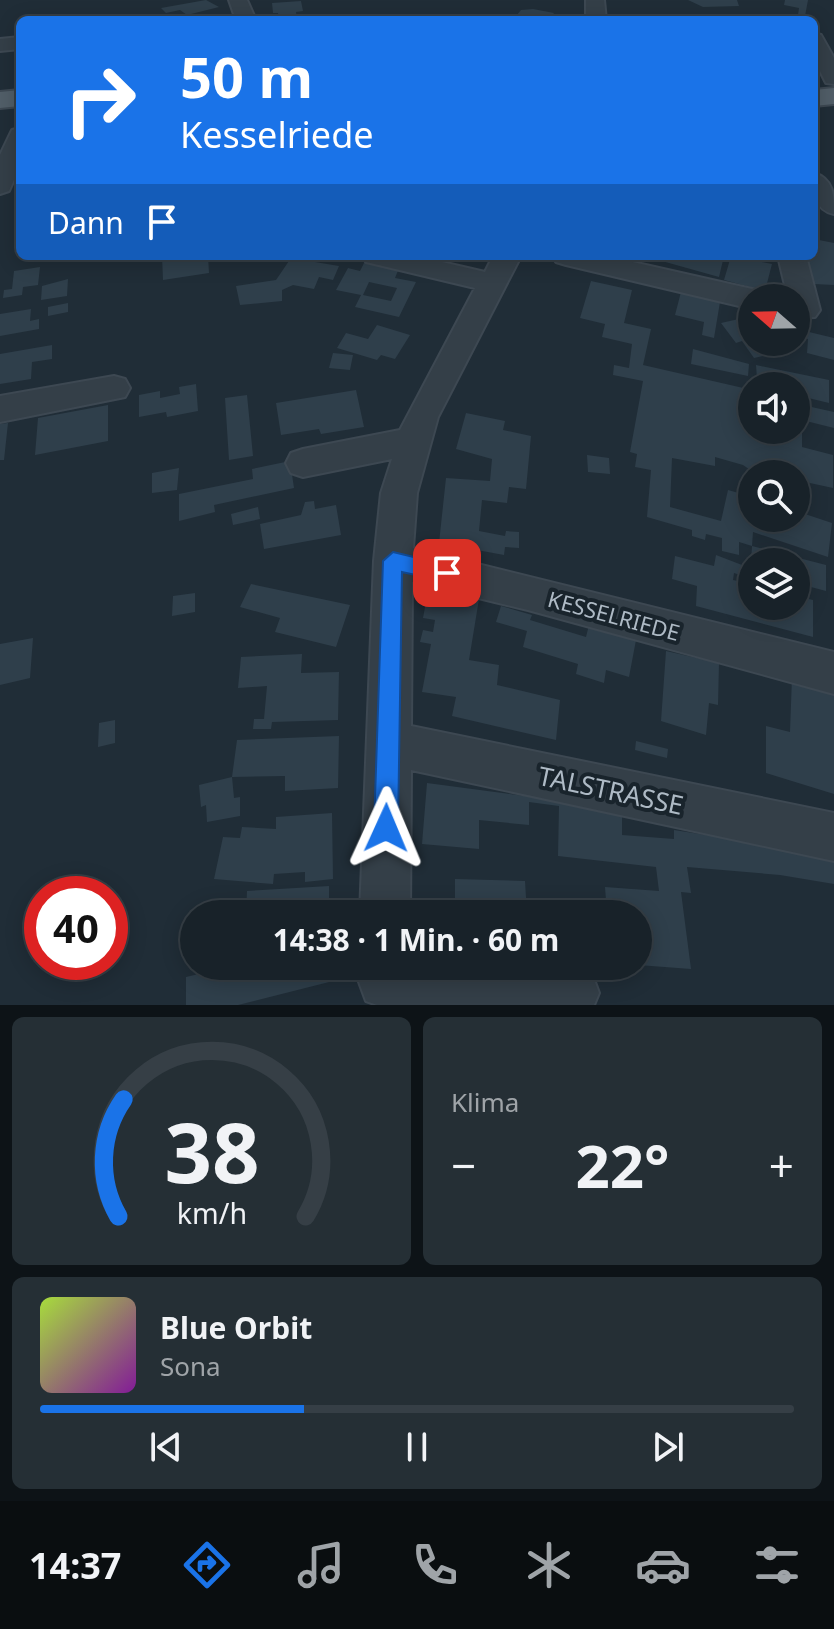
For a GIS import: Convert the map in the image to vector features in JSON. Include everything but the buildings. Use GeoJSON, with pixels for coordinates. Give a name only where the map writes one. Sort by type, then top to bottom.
{"type":"FeatureCollection","features":[{"type":"Feature","properties":{"kind":"street"},"geometry":{"type":"LineString","coordinates":[[818,37],[834,78]]}},
{"type":"Feature","properties":{"kind":"street"},"geometry":{"type":"LineString","coordinates":[[0,186],[16,145]]}},
{"type":"Feature","properties":{"kind":"street"},"geometry":{"type":"LineString","coordinates":[[818,186],[834,206]]}},
{"type":"Feature","properties":{"kind":"street"},"geometry":{"type":"LineString","coordinates":[[385,900],[393,561],[399,493],[421,417],[500,269],[414,260]]}},
{"type":"Feature","properties":{"kind":"street"},"geometry":{"type":"LineString","coordinates":[[583,260],[738,296]]}},
{"type":"Feature","properties":{"kind":"street"},"geometry":{"type":"LineString","coordinates":[[794,260],[812,309]]}},
{"type":"Feature","properties":{"kind":"street"},"geometry":{"type":"LineString","coordinates":[[0,409],[114,388]]}},
{"type":"Feature","properties":{"kind":"street"},"geometry":{"type":"LineString","coordinates":[[303,463],[414,441]]}},
{"type":"Feature","properties":{"kind":"street","name":"KESSELRIEDE"},"geometry":{"type":"LineString","coordinates":[[393,561],[528,592],[834,673]]}},
{"type":"Feature","properties":{"kind":"street","name":"TALSTRASSE"},"geometry":{"type":"LineString","coordinates":[[387,743],[834,837]]}},
{"type":"Feature","properties":{"kind":"street"},"geometry":{"type":"LineString","coordinates":[[384,984],[573,993]]}},
{"type":"Feature","properties":{"kind":"route"},"geometry":{"type":"LineString","coordinates":[[386,828],[393,561],[447,573]]}}]}
